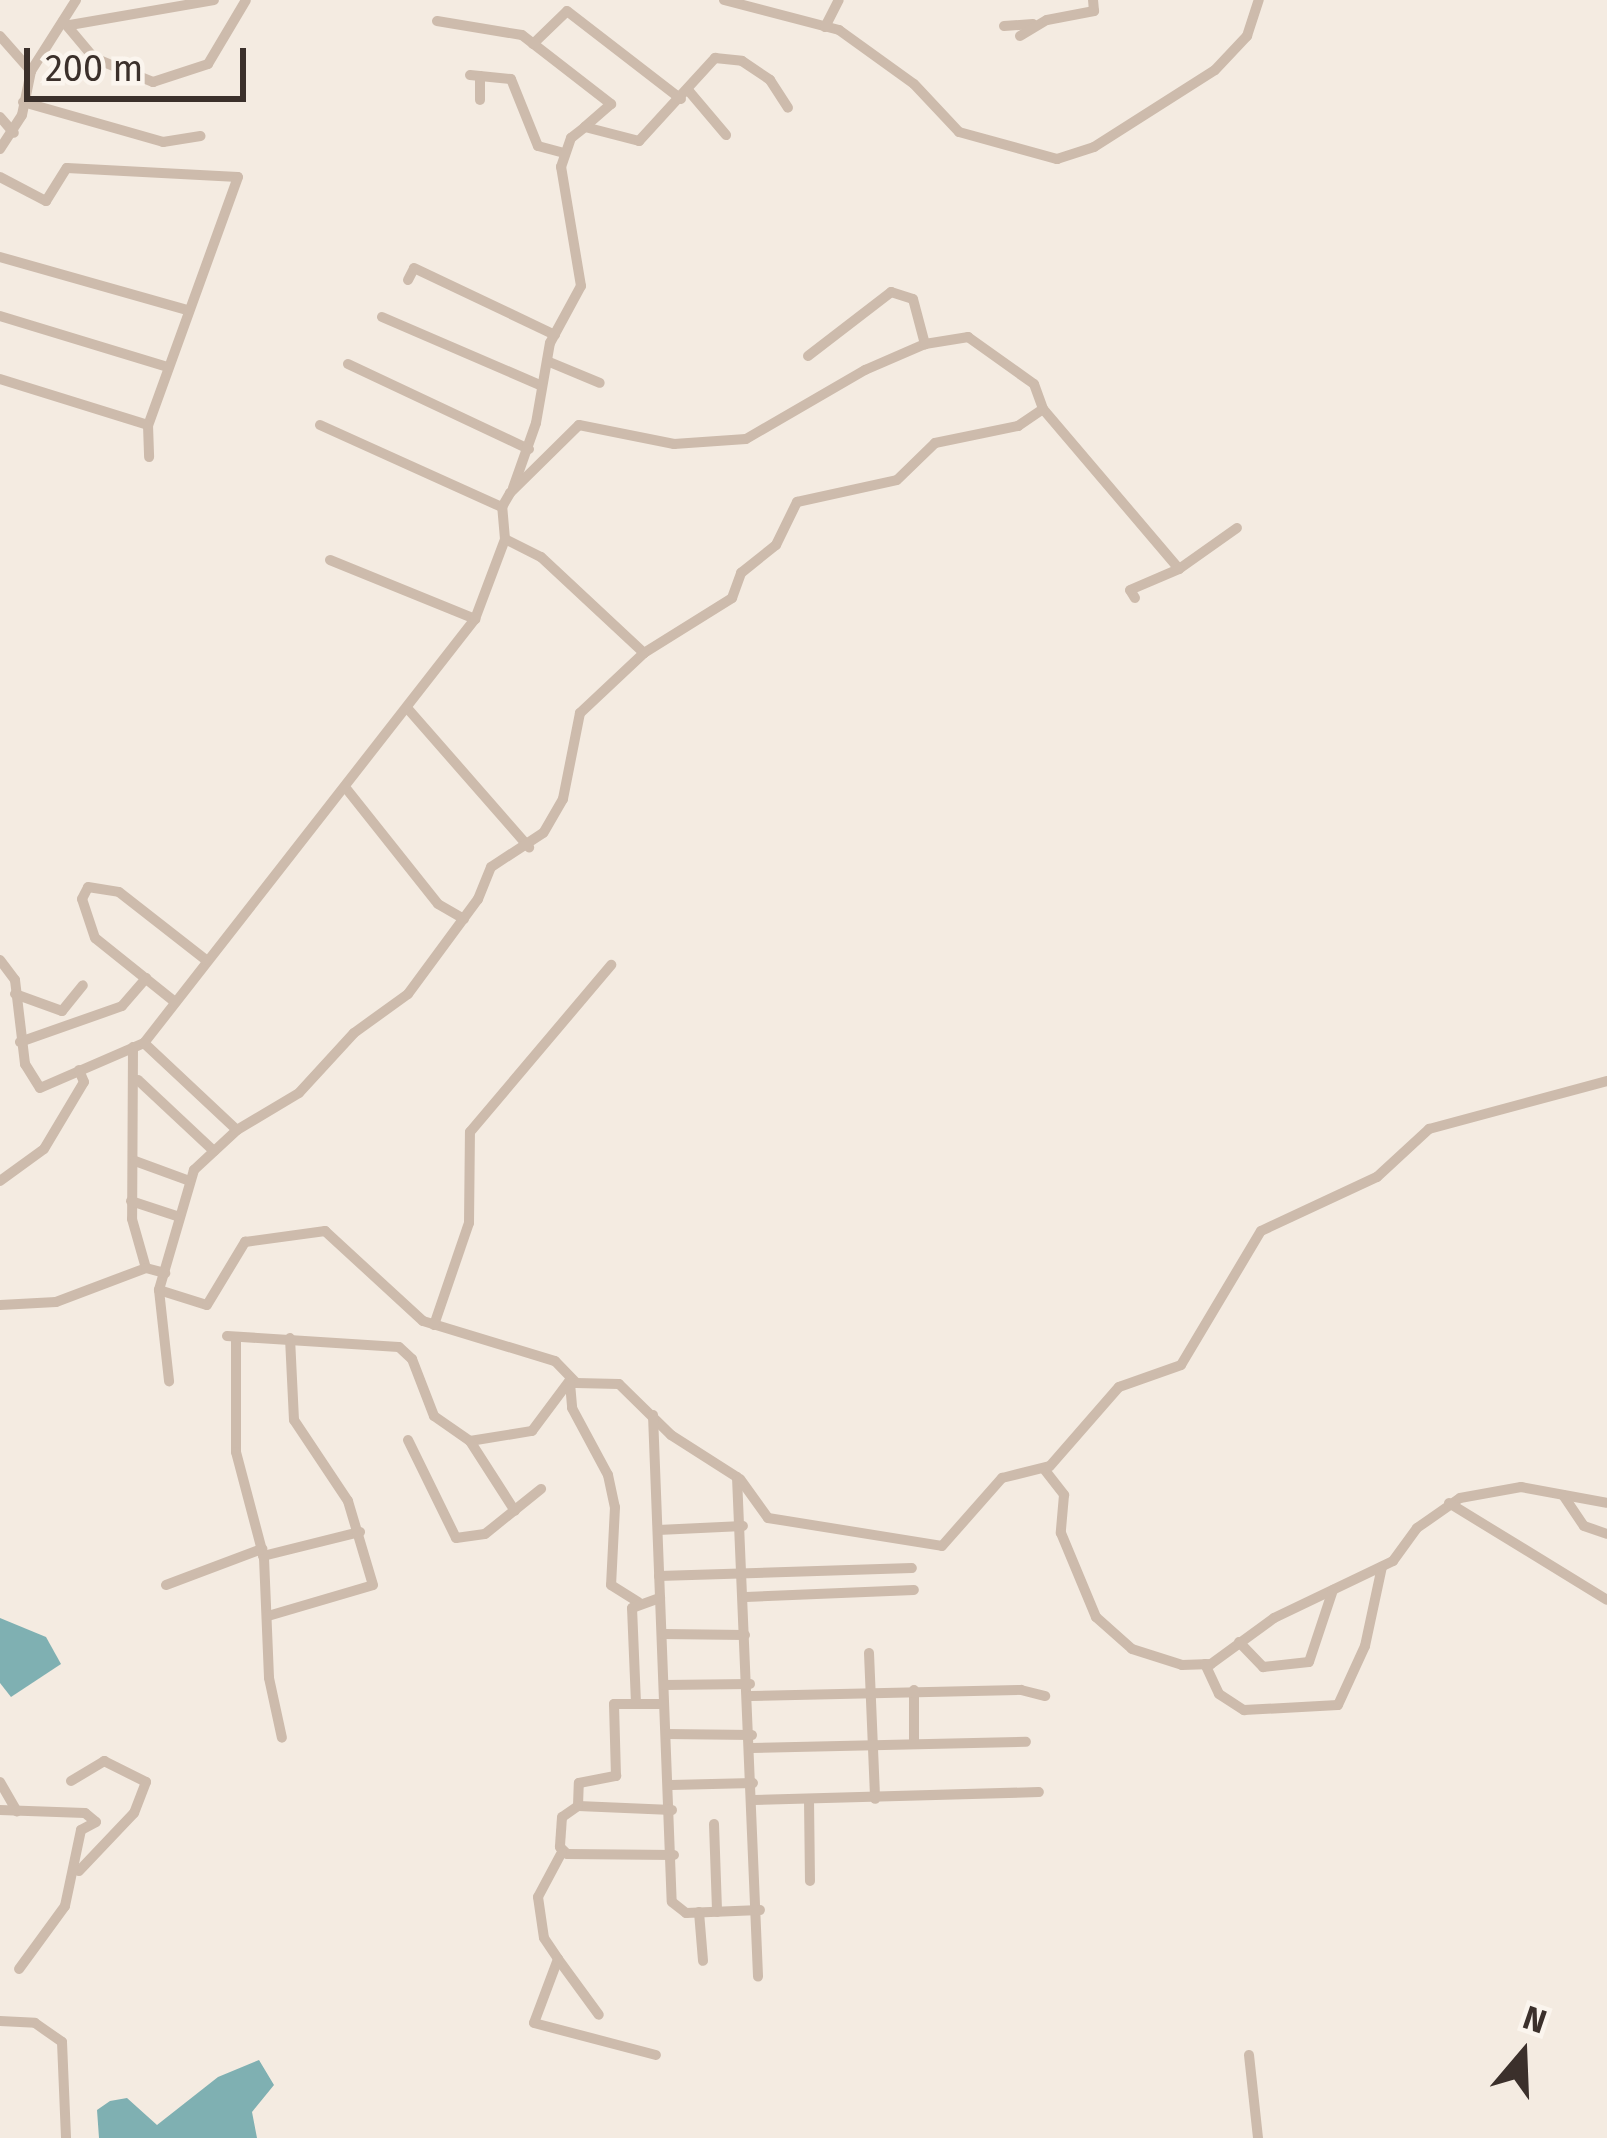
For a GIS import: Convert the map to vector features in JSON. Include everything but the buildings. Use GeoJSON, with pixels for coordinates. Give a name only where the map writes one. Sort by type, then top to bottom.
{"type":"FeatureCollection","features":[{"type":"Feature","properties":{"kind":"street"},"geometry":{"type":"LineString","coordinates":[[0,149],[14,133],[31,71],[67,23],[76,0]]}},
{"type":"Feature","properties":{"kind":"street"},"geometry":{"type":"LineString","coordinates":[[67,23],[214,0]]}},
{"type":"Feature","properties":{"kind":"street"},"geometry":{"type":"LineString","coordinates":[[67,23],[94,58],[153,82],[208,64],[243,3],[224,0]]}},
{"type":"Feature","properties":{"kind":"street"},"geometry":{"type":"LineString","coordinates":[[724,0],[825,27],[914,84],[973,140],[1057,159],[1094,147],[1215,70],[1247,35],[1259,0]]}},
{"type":"Feature","properties":{"kind":"street"},"geometry":{"type":"LineString","coordinates":[[825,27],[838,0]]}},
{"type":"Feature","properties":{"kind":"street"},"geometry":{"type":"LineString","coordinates":[[1004,26],[1094,11],[1093,0]]}},
{"type":"Feature","properties":{"kind":"street"},"geometry":{"type":"LineString","coordinates":[[533,44],[567,11],[685,95],[726,135]]}},
{"type":"Feature","properties":{"kind":"street"},"geometry":{"type":"LineString","coordinates":[[0,960],[15,994],[28,1076],[40,1088],[139,1045],[475,619],[505,539],[502,507],[529,449],[555,335],[581,286],[565,153],[611,104],[508,29],[437,21]]}},
{"type":"Feature","properties":{"kind":"street"},"geometry":{"type":"LineString","coordinates":[[1020,36],[1036,24]]}},
{"type":"Feature","properties":{"kind":"street"},"geometry":{"type":"LineString","coordinates":[[0,36],[31,71]]}},
{"type":"Feature","properties":{"kind":"street"},"geometry":{"type":"LineString","coordinates":[[585,127],[639,141],[715,58],[730,56],[770,80],[788,108]]}},
{"type":"Feature","properties":{"kind":"street"},"geometry":{"type":"LineString","coordinates":[[481,100],[475,76],[511,79],[538,146],[565,153]]}},
{"type":"Feature","properties":{"kind":"street"},"geometry":{"type":"LineString","coordinates":[[23,102],[163,142],[202,136]]}},
{"type":"Feature","properties":{"kind":"street"},"geometry":{"type":"LineString","coordinates":[[0,117],[14,133]]}},
{"type":"Feature","properties":{"kind":"street"},"geometry":{"type":"LineString","coordinates":[[0,177],[46,201],[68,168],[238,178],[148,425],[149,457]]}},
{"type":"Feature","properties":{"kind":"street"},"geometry":{"type":"LineString","coordinates":[[0,257],[187,310]]}},
{"type":"Feature","properties":{"kind":"street"},"geometry":{"type":"LineString","coordinates":[[408,280],[414,268],[555,335]]}},
{"type":"Feature","properties":{"kind":"street"},"geometry":{"type":"LineString","coordinates":[[808,356],[891,292],[913,298],[925,344]]}},
{"type":"Feature","properties":{"kind":"street"},"geometry":{"type":"LineString","coordinates":[[0,316],[168,368]]}},
{"type":"Feature","properties":{"kind":"street"},"geometry":{"type":"LineString","coordinates":[[382,317],[542,386]]}},
{"type":"Feature","properties":{"kind":"street"},"geometry":{"type":"LineString","coordinates":[[510,494],[579,425],[674,444],[746,439],[925,344],[976,340],[1034,384],[1043,409],[1179,569]]}},
{"type":"Feature","properties":{"kind":"street"},"geometry":{"type":"LineString","coordinates":[[547,361],[600,383]]}},
{"type":"Feature","properties":{"kind":"street"},"geometry":{"type":"LineString","coordinates":[[348,364],[529,449]]}},
{"type":"Feature","properties":{"kind":"street"},"geometry":{"type":"LineString","coordinates":[[0,379],[148,425]]}},
{"type":"Feature","properties":{"kind":"street"},"geometry":{"type":"LineString","coordinates":[[170,1382],[159,1290],[187,1180],[238,1130],[269,1117],[354,1034],[408,994],[464,919],[491,867],[530,848],[562,799],[580,713],[644,653],[732,598],[741,573],[776,545],[797,502],[897,480],[935,443],[1018,426],[1043,409]]}},
{"type":"Feature","properties":{"kind":"street"},"geometry":{"type":"LineString","coordinates":[[320,425],[502,507]]}},
{"type":"Feature","properties":{"kind":"street"},"geometry":{"type":"LineString","coordinates":[[1135,598],[1130,590],[1179,569],[1237,528]]}},
{"type":"Feature","properties":{"kind":"street"},"geometry":{"type":"LineString","coordinates":[[505,539],[541,557],[644,653]]}},
{"type":"Feature","properties":{"kind":"street"},"geometry":{"type":"LineString","coordinates":[[330,560],[475,619]]}},
{"type":"Feature","properties":{"kind":"street"},"geometry":{"type":"LineString","coordinates":[[408,709],[530,848]]}},
{"type":"Feature","properties":{"kind":"street"},"geometry":{"type":"LineString","coordinates":[[346,787],[437,904],[464,919]]}},
{"type":"Feature","properties":{"kind":"street"},"geometry":{"type":"LineString","coordinates":[[175,1002],[95,938],[82,899],[88,887],[119,892],[206,960]]}},
{"type":"Feature","properties":{"kind":"street"},"geometry":{"type":"LineString","coordinates":[[434,1325],[470,1222],[470,1132],[611,965]]}},
{"type":"Feature","properties":{"kind":"street"},"geometry":{"type":"LineString","coordinates":[[20,1042],[100,1018],[146,979]]}},
{"type":"Feature","properties":{"kind":"street"},"geometry":{"type":"LineString","coordinates":[[15,994],[62,1011],[83,985]]}},
{"type":"Feature","properties":{"kind":"street"},"geometry":{"type":"LineString","coordinates":[[139,1045],[238,1130]]}},
{"type":"Feature","properties":{"kind":"street"},"geometry":{"type":"LineString","coordinates":[[139,1045],[131,1202],[146,1268]]}},
{"type":"Feature","properties":{"kind":"street"},"geometry":{"type":"LineString","coordinates":[[0,1181],[44,1149],[84,1082],[79,1070]]}},
{"type":"Feature","properties":{"kind":"street"},"geometry":{"type":"LineString","coordinates":[[138,1080],[214,1151]]}},
{"type":"Feature","properties":{"kind":"street"},"geometry":{"type":"LineString","coordinates":[[570,1380],[619,1384],[737,1477],[768,1518],[942,1546],[1002,1478],[1043,1469],[1119,1387],[1181,1365],[1261,1232],[1376,1178],[1430,1129],[1607,1081]]}},
{"type":"Feature","properties":{"kind":"street"},"geometry":{"type":"LineString","coordinates":[[136,1161],[187,1180]]}},
{"type":"Feature","properties":{"kind":"street"},"geometry":{"type":"LineString","coordinates":[[131,1202],[177,1216]]}},
{"type":"Feature","properties":{"kind":"street"},"geometry":{"type":"LineString","coordinates":[[159,1290],[207,1306],[245,1242],[325,1231],[386,1280],[407,1310],[434,1325],[555,1361],[570,1380],[572,1408],[615,1507],[611,1585],[638,1602]]}},
{"type":"Feature","properties":{"kind":"street"},"geometry":{"type":"LineString","coordinates":[[0,1305],[56,1302],[146,1268],[165,1273]]}},
{"type":"Feature","properties":{"kind":"street"},"geometry":{"type":"LineString","coordinates":[[282,1738],[269,1678],[262,1552],[236,1452],[231,1337],[399,1346],[412,1359],[434,1416],[470,1441],[515,1511]]}},
{"type":"Feature","properties":{"kind":"street"},"geometry":{"type":"LineString","coordinates":[[268,1616],[371,1589],[360,1532],[334,1474],[294,1420],[290,1338]]}},
{"type":"Feature","properties":{"kind":"street"},"geometry":{"type":"LineString","coordinates":[[470,1441],[532,1431],[570,1380]]}},
{"type":"Feature","properties":{"kind":"street"},"geometry":{"type":"LineString","coordinates":[[653,1415],[674,1855],[672,1902],[676,1910],[760,1910]]}},
{"type":"Feature","properties":{"kind":"street"},"geometry":{"type":"LineString","coordinates":[[407,1439],[456,1538],[485,1534],[541,1489]]}},
{"type":"Feature","properties":{"kind":"street"},"geometry":{"type":"LineString","coordinates":[[1043,1469],[1064,1495],[1061,1532],[1096,1617],[1132,1648],[1205,1664],[1382,1567],[1449,1503],[1521,1487],[1607,1503]]}},
{"type":"Feature","properties":{"kind":"street"},"geometry":{"type":"LineString","coordinates":[[737,1477],[760,1910],[758,1977]]}},
{"type":"Feature","properties":{"kind":"street"},"geometry":{"type":"LineString","coordinates":[[1563,1495],[1584,1526],[1607,1534]]}},
{"type":"Feature","properties":{"kind":"street"},"geometry":{"type":"LineString","coordinates":[[1449,1503],[1607,1600]]}},
{"type":"Feature","properties":{"kind":"street"},"geometry":{"type":"LineString","coordinates":[[658,1530],[743,1526]]}},
{"type":"Feature","properties":{"kind":"street"},"geometry":{"type":"LineString","coordinates":[[166,1585],[262,1552],[360,1532]]}},
{"type":"Feature","properties":{"kind":"street"},"geometry":{"type":"LineString","coordinates":[[1205,1664],[1219,1694],[1244,1710],[1338,1705],[1365,1646],[1382,1567]]}},
{"type":"Feature","properties":{"kind":"street"},"geometry":{"type":"LineString","coordinates":[[659,1576],[912,1568]]}},
{"type":"Feature","properties":{"kind":"street"},"geometry":{"type":"LineString","coordinates":[[746,1597],[914,1590]]}},
{"type":"Feature","properties":{"kind":"street"},"geometry":{"type":"LineString","coordinates":[[1239,1642],[1263,1667],[1309,1662],[1333,1590]]}},
{"type":"Feature","properties":{"kind":"street"},"geometry":{"type":"LineString","coordinates":[[636,1703],[632,1608],[638,1602],[660,1598]]}},
{"type":"Feature","properties":{"kind":"street"},"geometry":{"type":"LineString","coordinates":[[663,1634],[746,1635]]}},
{"type":"Feature","properties":{"kind":"street"},"geometry":{"type":"LineString","coordinates":[[869,1653],[875,1799]]}},
{"type":"Feature","properties":{"kind":"street"},"geometry":{"type":"LineString","coordinates":[[664,1685],[1045,1696]]}},
{"type":"Feature","properties":{"kind":"street"},"geometry":{"type":"LineString","coordinates":[[914,1690],[914,1744]]}},
{"type":"Feature","properties":{"kind":"street"},"geometry":{"type":"LineString","coordinates":[[578,1806],[579,1783],[616,1776],[614,1704],[664,1704]]}},
{"type":"Feature","properties":{"kind":"street"},"geometry":{"type":"LineString","coordinates":[[665,1733],[752,1742],[872,1745],[1026,1742]]}},
{"type":"Feature","properties":{"kind":"street"},"geometry":{"type":"LineString","coordinates":[[71,1781],[104,1761],[146,1781],[134,1813],[77,1873]]}},
{"type":"Feature","properties":{"kind":"street"},"geometry":{"type":"LineString","coordinates":[[0,1782],[17,1812]]}},
{"type":"Feature","properties":{"kind":"street"},"geometry":{"type":"LineString","coordinates":[[670,1786],[753,1784]]}},
{"type":"Feature","properties":{"kind":"street"},"geometry":{"type":"LineString","coordinates":[[754,1800],[1039,1792]]}},
{"type":"Feature","properties":{"kind":"street"},"geometry":{"type":"LineString","coordinates":[[809,1800],[811,1881]]}},
{"type":"Feature","properties":{"kind":"street"},"geometry":{"type":"LineString","coordinates":[[599,2015],[544,1938],[538,1897],[562,1852],[562,1817],[578,1806],[672,1810]]}},
{"type":"Feature","properties":{"kind":"street"},"geometry":{"type":"LineString","coordinates":[[0,1810],[92,1816],[95,1829],[82,1830],[77,1873],[54,1926],[19,1970]]}},
{"type":"Feature","properties":{"kind":"street"},"geometry":{"type":"LineString","coordinates":[[715,1824],[717,1912]]}},
{"type":"Feature","properties":{"kind":"street"},"geometry":{"type":"LineString","coordinates":[[562,1852],[674,1855]]}},
{"type":"Feature","properties":{"kind":"street"},"geometry":{"type":"LineString","coordinates":[[699,1912],[703,1961]]}},
{"type":"Feature","properties":{"kind":"street"},"geometry":{"type":"LineString","coordinates":[[558,1959],[534,2023],[656,2055]]}},
{"type":"Feature","properties":{"kind":"street"},"geometry":{"type":"LineString","coordinates":[[0,2021],[35,2023],[62,2042],[65,2138]]}},
{"type":"Feature","properties":{"kind":"street"},"geometry":{"type":"LineString","coordinates":[[1250,2056],[1258,2138]]}},
{"type":"Feature","properties":{"kind":"water"},"geometry":{"type":"Polygon","coordinates":[[[0,1618],[46,1637],[61,1664],[11,1697],[0,1683],[0,1618]]]}},
{"type":"Feature","properties":{"kind":"water"},"geometry":{"type":"Polygon","coordinates":[[[259,2060],[274,2085],[252,2112],[257,2138],[99,2138],[97,2110],[110,2101],[127,2098],[157,2125],[218,2077],[259,2060]]]}}]}
